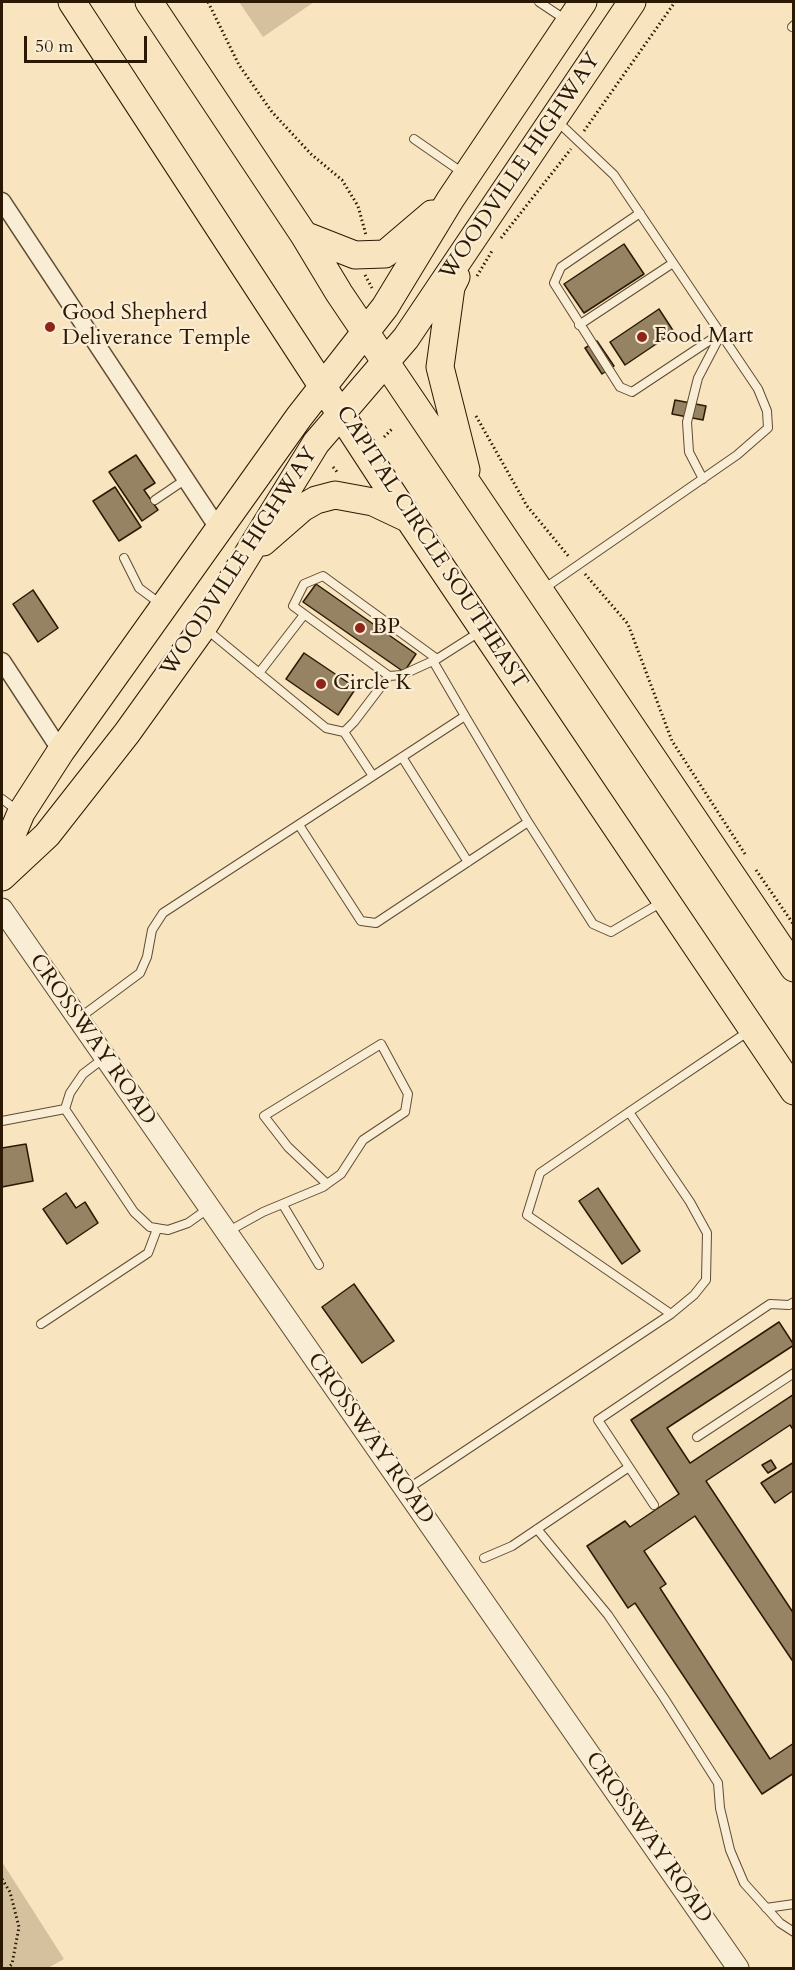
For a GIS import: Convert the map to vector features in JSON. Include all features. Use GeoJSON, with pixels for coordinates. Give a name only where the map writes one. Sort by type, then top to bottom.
{"type":"FeatureCollection","features":[{"type":"Feature","properties":{"kind":"main road","name":"CAPITAL CIRCLE SOUTHEAST"},"geometry":{"type":"LineString","coordinates":[[72,2],[324,385],[409,519],[794,1091]]}},
{"type":"Feature","properties":{"kind":"main road"},"geometry":{"type":"LineString","coordinates":[[149,2],[304,235],[385,362],[794,968]]}},
{"type":"Feature","properties":{"kind":"main road","name":"WOODVILLE HIGHWAY"},"geometry":{"type":"LineString","coordinates":[[2,877],[47,836],[127,733],[203,627],[316,443],[406,338],[632,2]]}},
{"type":"Feature","properties":{"kind":"main road","name":"WOODVILLE HIGHWAY"},"geometry":{"type":"LineString","coordinates":[[2,858],[11,806],[62,751],[218,528],[385,307],[466,175],[576,12]]}},
{"type":"Feature","properties":{"kind":"main road"},"geometry":{"type":"LineString","coordinates":[[304,235],[355,255],[385,254],[450,200]]}},
{"type":"Feature","properties":{"kind":"main road"},"geometry":{"type":"LineString","coordinates":[[471,489],[440,368],[451,287],[477,233]]}},
{"type":"Feature","properties":{"kind":"main road"},"geometry":{"type":"LineString","coordinates":[[244,559],[302,508],[316,500],[335,495],[373,502],[409,519]]}},
{"type":"Feature","properties":{"kind":"street"},"geometry":{"type":"LineString","coordinates":[[2,201],[218,528]]}},
{"type":"Feature","properties":{"kind":"street"},"geometry":{"type":"LineString","coordinates":[[2,661],[62,751]]}},
{"type":"Feature","properties":{"kind":"street","name":"CROSSWAY ROAD"},"geometry":{"type":"LineString","coordinates":[[2,909],[738,1968]]}},
{"type":"Feature","properties":{"kind":"lane"},"geometry":{"type":"LineString","coordinates":[[539,2],[576,12]]}},
{"type":"Feature","properties":{"kind":"lane"},"geometry":{"type":"LineString","coordinates":[[539,592],[737,455],[768,428],[767,411],[758,389],[614,175],[554,118]]}},
{"type":"Feature","properties":{"kind":"lane"},"geometry":{"type":"LineString","coordinates":[[414,139],[466,175]]}},
{"type":"Feature","properties":{"kind":"lane"},"geometry":{"type":"LineString","coordinates":[[640,213],[561,267],[554,283],[620,387],[632,392],[721,333]]}},
{"type":"Feature","properties":{"kind":"lane"},"geometry":{"type":"LineString","coordinates":[[579,325],[673,262]]}},
{"type":"Feature","properties":{"kind":"lane"},"geometry":{"type":"LineString","coordinates":[[703,479],[689,452],[687,422],[698,378],[721,333]]}},
{"type":"Feature","properties":{"kind":"lane"},"geometry":{"type":"LineString","coordinates":[[155,500],[186,479]]}},
{"type":"Feature","properties":{"kind":"lane"},"geometry":{"type":"LineString","coordinates":[[124,558],[139,588],[164,606]]}},
{"type":"Feature","properties":{"kind":"lane"},"geometry":{"type":"LineString","coordinates":[[483,629],[435,660],[402,675],[389,676],[303,616],[293,606],[304,584],[323,576],[435,660],[465,716],[528,822],[593,924],[611,932],[665,900]]}},
{"type":"Feature","properties":{"kind":"lane"},"geometry":{"type":"LineString","coordinates":[[259,673],[303,616]]}},
{"type":"Feature","properties":{"kind":"lane"},"geometry":{"type":"LineString","coordinates":[[203,627],[326,728],[344,732],[373,776]]}},
{"type":"Feature","properties":{"kind":"lane"},"geometry":{"type":"LineString","coordinates":[[344,732],[354,723],[389,676]]}},
{"type":"Feature","properties":{"kind":"lane"},"geometry":{"type":"LineString","coordinates":[[77,1019],[140,973],[147,957],[152,930],[163,913],[465,716]]}},
{"type":"Feature","properties":{"kind":"lane"},"geometry":{"type":"LineString","coordinates":[[402,757],[468,862]]}},
{"type":"Feature","properties":{"kind":"lane"},"geometry":{"type":"LineString","coordinates":[[299,825],[361,921],[376,923],[528,822]]}},
{"type":"Feature","properties":{"kind":"lane"},"geometry":{"type":"LineString","coordinates":[[671,1314],[527,1215],[540,1173],[752,1029]]}},
{"type":"Feature","properties":{"kind":"lane"},"geometry":{"type":"LineString","coordinates":[[226,1232],[263,1212],[327,1184],[341,1174],[363,1140],[405,1112],[408,1094],[381,1044],[264,1116],[288,1147],[327,1184]]}},
{"type":"Feature","properties":{"kind":"lane"},"geometry":{"type":"LineString","coordinates":[[64,1109],[70,1093],[84,1074],[104,1058]]}},
{"type":"Feature","properties":{"kind":"lane"},"geometry":{"type":"LineString","coordinates":[[2,1121],[64,1109]]}},
{"type":"Feature","properties":{"kind":"lane"},"geometry":{"type":"LineString","coordinates":[[64,1109],[134,1212],[150,1227],[168,1230],[188,1223],[209,1208]]}},
{"type":"Feature","properties":{"kind":"lane"},"geometry":{"type":"LineString","coordinates":[[406,1490],[671,1314],[694,1295],[706,1280],[707,1233],[690,1202],[629,1112]]}},
{"type":"Feature","properties":{"kind":"lane"},"geometry":{"type":"LineString","coordinates":[[283,1205],[319,1265]]}},
{"type":"Feature","properties":{"kind":"lane"},"geometry":{"type":"LineString","coordinates":[[41,1324],[148,1253],[157,1229]]}},
{"type":"Feature","properties":{"kind":"lane"},"geometry":{"type":"LineString","coordinates":[[654,1505],[598,1420],[770,1304],[792,1306]]}},
{"type":"Feature","properties":{"kind":"lane"},"geometry":{"type":"LineString","coordinates":[[697,1437],[794,1373]]}},
{"type":"Feature","properties":{"kind":"lane"},"geometry":{"type":"LineString","coordinates":[[484,1558],[512,1546],[629,1467]]}},
{"type":"Feature","properties":{"kind":"lane"},"geometry":{"type":"LineString","coordinates":[[537,1529],[608,1615],[718,1783],[720,1808],[730,1851],[744,1883],[766,1908],[794,1932]]}},
{"type":"Feature","properties":{"kind":"lane"},"geometry":{"type":"LineString","coordinates":[[766,1908],[794,1904]]}},
{"type":"Feature","properties":{"kind":"path"},"geometry":{"type":"LineString","coordinates":[[208,2],[239,65],[272,112],[311,154],[342,180],[358,206],[366,240]]}},
{"type":"Feature","properties":{"kind":"path"},"geometry":{"type":"LineString","coordinates":[[477,276],[497,244],[578,139],[675,2]]}},
{"type":"Feature","properties":{"kind":"path"},"geometry":{"type":"LineString","coordinates":[[366,269],[365,276],[375,292]]}},
{"type":"Feature","properties":{"kind":"path"},"geometry":{"type":"LineString","coordinates":[[356,282],[365,276]]}},
{"type":"Feature","properties":{"kind":"path"},"geometry":{"type":"LineString","coordinates":[[474,408],[496,454],[527,506],[567,555]]}},
{"type":"Feature","properties":{"kind":"path"},"geometry":{"type":"LineString","coordinates":[[384,437],[392,429]]}},
{"type":"Feature","properties":{"kind":"path"},"geometry":{"type":"LineString","coordinates":[[333,467],[337,473],[342,474]]}},
{"type":"Feature","properties":{"kind":"path"},"geometry":{"type":"LineString","coordinates":[[587,576],[628,624],[672,741],[794,925]]}},
{"type":"Feature","properties":{"kind":"path"},"geometry":{"type":"LineString","coordinates":[[2,1879],[10,1892],[19,1927],[12,1964],[8,1968]]}},
{"type":"Feature","properties":{"kind":"shaded area"},"geometry":{"type":"Polygon","coordinates":[[[239,2],[314,2],[263,37],[239,2]]]}},
{"type":"Feature","properties":{"kind":"shaded area"},"geometry":{"type":"Polygon","coordinates":[[[2,1862],[64,1959],[48,1968],[2,1968],[2,1862]]]}},
{"type":"Feature","properties":{"kind":"building"},"geometry":{"type":"Polygon","coordinates":[[[624,244],[644,274],[584,313],[564,284],[624,244]]]}},
{"type":"Feature","properties":{"kind":"building","name":"Food Mart"},"geometry":{"type":"Polygon","coordinates":[[[659,309],[674,332],[625,365],[610,342],[659,309]]]}},
{"type":"Feature","properties":{"kind":"building"},"geometry":{"type":"Polygon","coordinates":[[[597,341],[614,366],[602,374],[585,348],[597,341]]]}},
{"type":"Feature","properties":{"kind":"building"},"geometry":{"type":"Polygon","coordinates":[[[675,400],[706,406],[703,420],[672,414],[675,400]]]}},
{"type":"Feature","properties":{"kind":"building"},"geometry":{"type":"Polygon","coordinates":[[[136,455],[155,483],[144,490],[158,510],[142,521],[109,472],[136,455]]]}},
{"type":"Feature","properties":{"kind":"building"},"geometry":{"type":"Polygon","coordinates":[[[115,487],[141,527],[119,541],[93,501],[115,487]]]}},
{"type":"Feature","properties":{"kind":"building","name":"BP"},"geometry":{"type":"Polygon","coordinates":[[[316,584],[416,654],[404,672],[303,602],[316,584]]]}},
{"type":"Feature","properties":{"kind":"building"},"geometry":{"type":"Polygon","coordinates":[[[33,590],[58,628],[38,642],[13,604],[33,590]]]}},
{"type":"Feature","properties":{"kind":"building","name":"Circle K"},"geometry":{"type":"Polygon","coordinates":[[[304,653],[356,688],[338,715],[286,679],[304,653]]]}},
{"type":"Feature","properties":{"kind":"building"},"geometry":{"type":"Polygon","coordinates":[[[26,1144],[33,1181],[2,1187],[2,1148],[26,1144]]]}},
{"type":"Feature","properties":{"kind":"building"},"geometry":{"type":"Polygon","coordinates":[[[598,1188],[640,1251],[622,1264],[579,1201],[598,1188]]]}},
{"type":"Feature","properties":{"kind":"building"},"geometry":{"type":"Polygon","coordinates":[[[66,1193],[76,1208],[85,1202],[98,1223],[67,1244],[43,1209],[66,1193]]]}},
{"type":"Feature","properties":{"kind":"building"},"geometry":{"type":"Polygon","coordinates":[[[354,1284],[394,1341],[362,1363],[322,1307],[354,1284]]]}},
{"type":"Feature","properties":{"kind":"building"},"geometry":{"type":"Polygon","coordinates":[[[779,1322],[794,1345],[667,1428],[690,1463],[794,1394],[794,1431],[790,1425],[706,1481],[794,1614],[794,1663],[695,1516],[644,1551],[666,1584],[660,1588],[770,1759],[794,1743],[794,1773],[762,1794],[635,1603],[628,1608],[587,1546],[625,1521],[630,1527],[679,1494],[631,1420],[779,1322]]]}},
{"type":"Feature","properties":{"kind":"building"},"geometry":{"type":"Polygon","coordinates":[[[771,1460],[776,1468],[768,1473],[762,1465],[771,1460]]]}},
{"type":"Feature","properties":{"kind":"building"},"geometry":{"type":"Polygon","coordinates":[[[794,1462],[794,1490],[775,1503],[761,1483],[794,1462]]]}},
{"type":"Feature","properties":{"kind":"place","name":"Good Shepherd Deliverance Temple"},"geometry":{"type":"Point","coordinates":[50,327]}},
{"type":"Feature","properties":{"kind":"place","name":"Food Mart"},"geometry":{"type":"Point","coordinates":[642,337]}},
{"type":"Feature","properties":{"kind":"place","name":"BP"},"geometry":{"type":"Point","coordinates":[360,628]}},
{"type":"Feature","properties":{"kind":"place","name":"Circle K"},"geometry":{"type":"Point","coordinates":[321,684]}}]}
